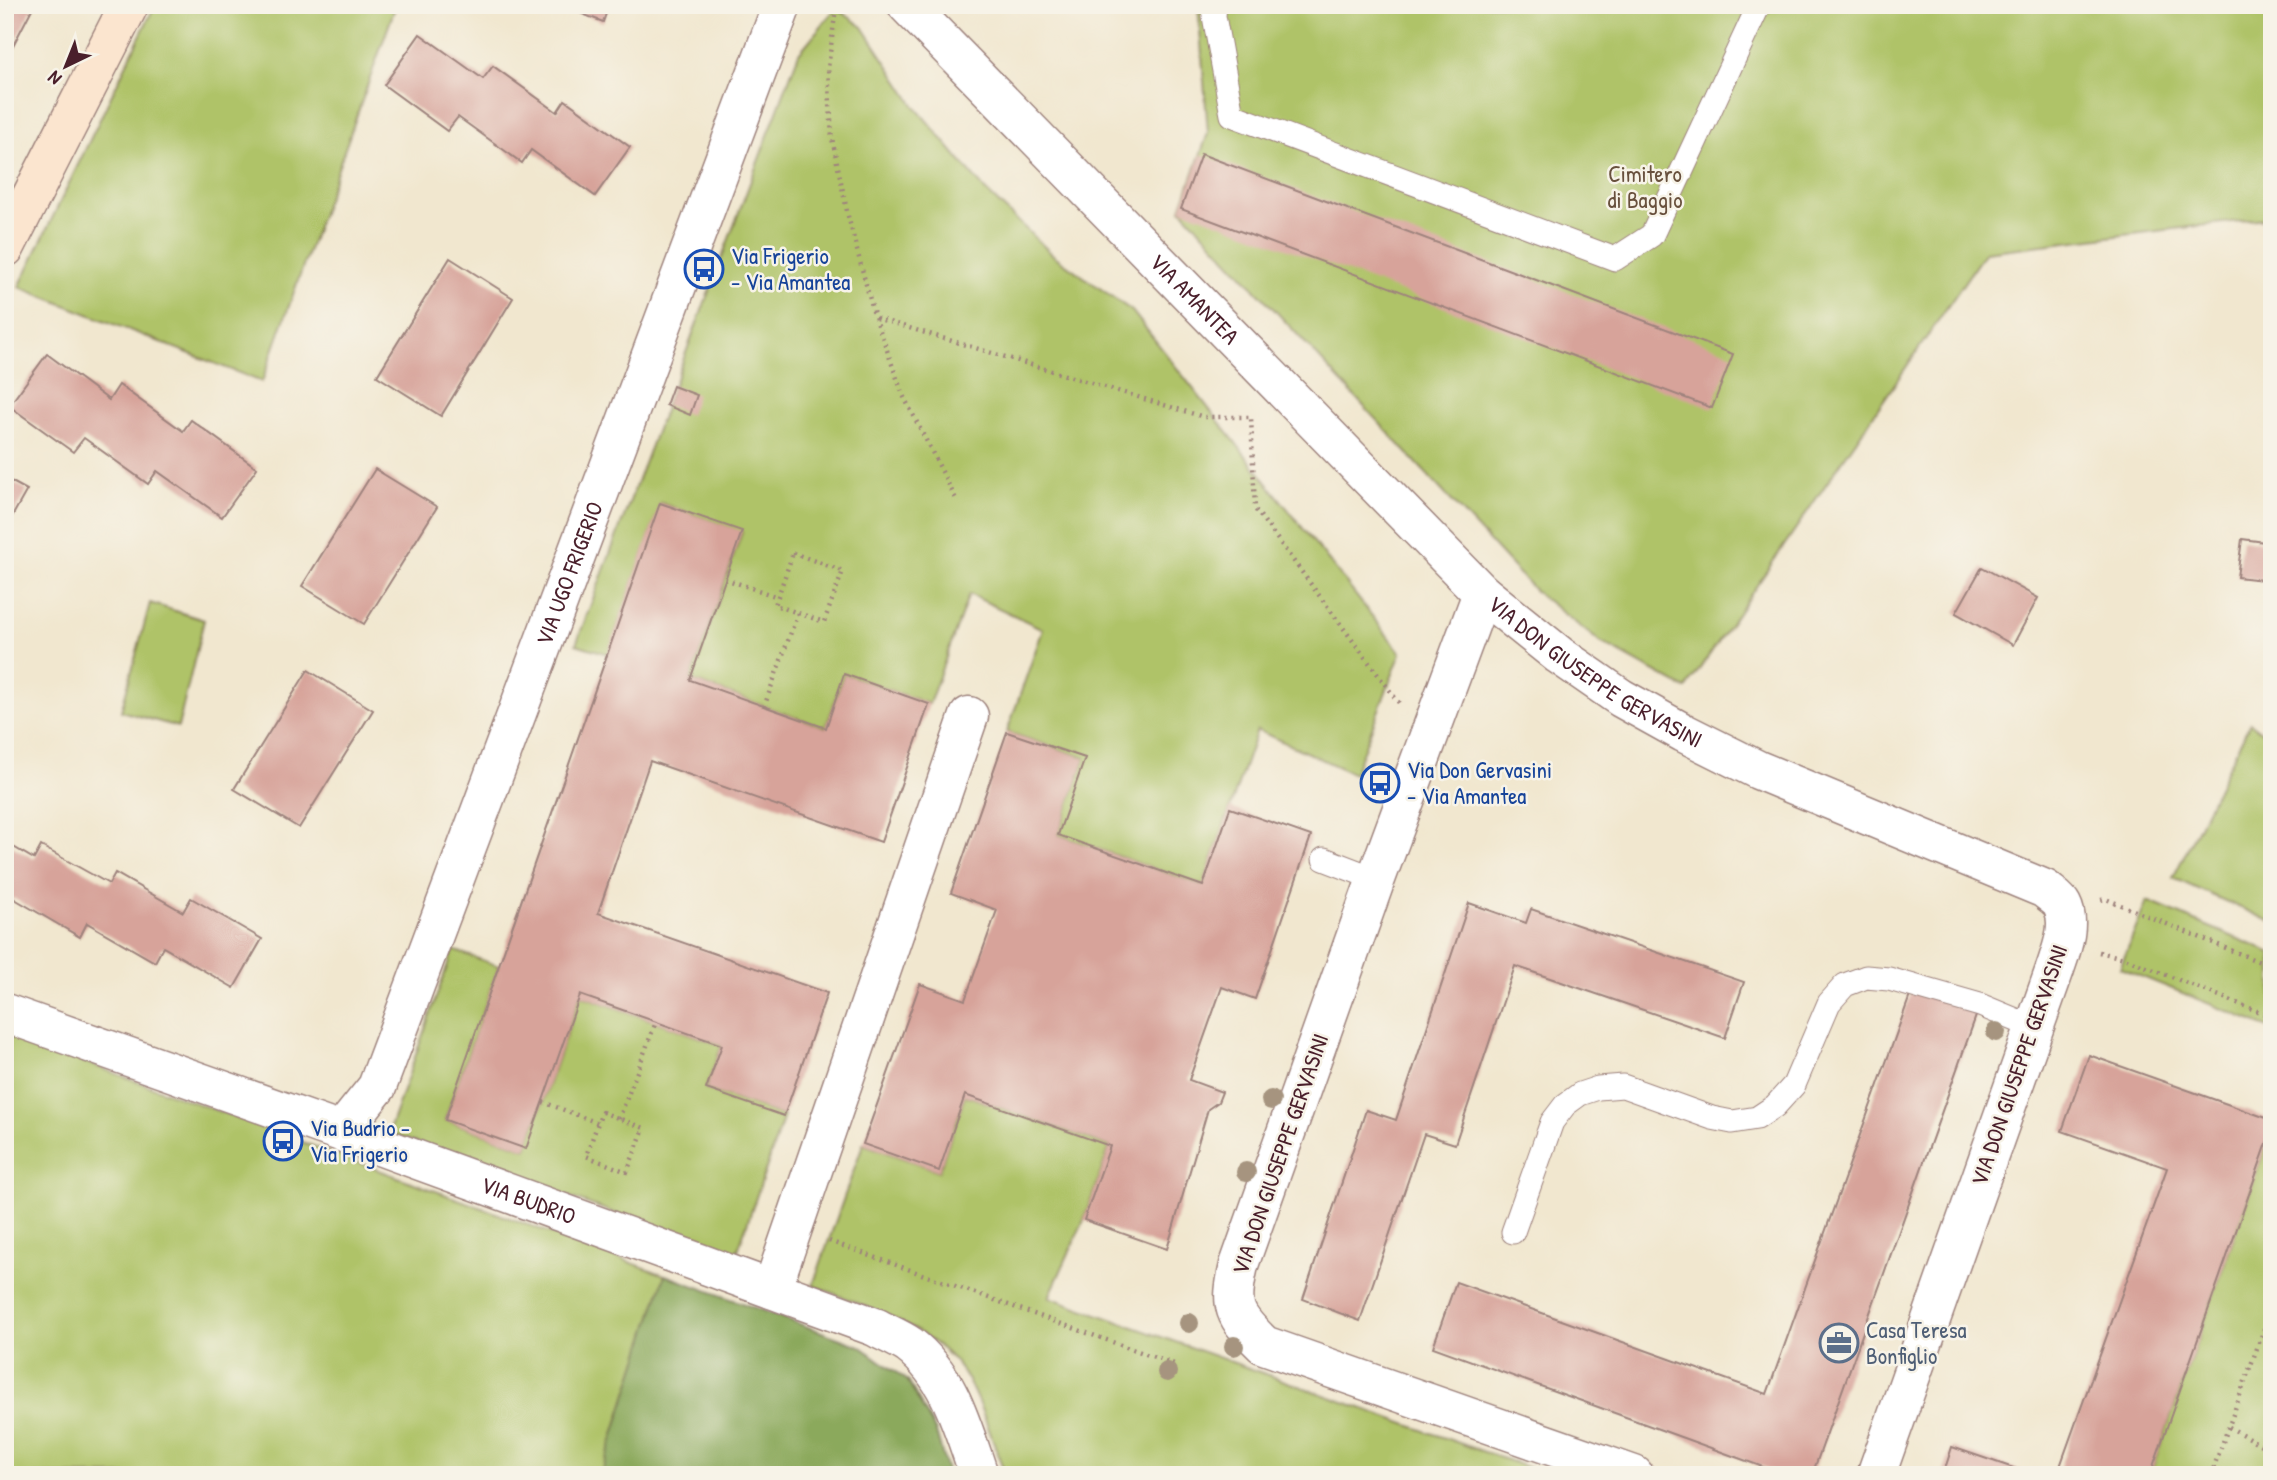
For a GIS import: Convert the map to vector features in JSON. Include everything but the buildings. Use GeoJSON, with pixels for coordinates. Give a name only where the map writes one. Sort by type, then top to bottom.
{"type":"FeatureCollection","features":[{"type":"Feature","properties":{"kind":"street"},"geometry":{"type":"LineString","coordinates":[[6,244],[129,5]]}},
{"type":"Feature","properties":{"kind":"street","name":"VIA UGO FRIGERIO"},"geometry":{"type":"LineString","coordinates":[[341,1132],[377,1087],[782,5]]}},
{"type":"Feature","properties":{"kind":"street","name":"VIA AMANTEA"},"geometry":{"type":"LineString","coordinates":[[907,5],[1482,593]]}},
{"type":"Feature","properties":{"kind":"street","name":"VIA DON GIUSEPPE GERVASINI"},"geometry":{"type":"LineString","coordinates":[[1634,1475],[1264,1345],[1236,1313],[1233,1292],[1239,1265],[1376,879],[1482,593],[1569,662],[1621,698],[1684,733],[1758,770],[2045,889],[2062,904],[2066,924],[2063,944],[1876,1475]]}},
{"type":"Feature","properties":{"kind":"street"},"geometry":{"type":"LineString","coordinates":[[772,1289],[970,716]]}},
{"type":"Feature","properties":{"kind":"street","name":"VIA BUDRIO"},"geometry":{"type":"LineString","coordinates":[[5,1013],[341,1132],[875,1327],[909,1345],[935,1371],[956,1408],[979,1475]]}},
{"type":"Feature","properties":{"kind":"lane"},"geometry":{"type":"LineString","coordinates":[[1215,5],[1214,16],[1232,115],[1615,259],[1652,235],[1759,5]]}},
{"type":"Feature","properties":{"kind":"lane"},"geometry":{"type":"LineString","coordinates":[[1324,859],[1376,879]]}},
{"type":"Feature","properties":{"kind":"lane"},"geometry":{"type":"LineString","coordinates":[[1513,1232],[1552,1122],[1573,1099],[1598,1088],[1623,1086],[1712,1118],[1732,1122],[1757,1118],[1776,1106],[1794,1085],[1829,1003],[1846,985],[1866,977],[1889,979],[1980,1005],[2033,1027]]}},
{"type":"Feature","properties":{"kind":"path"},"geometry":{"type":"LineString","coordinates":[[836,8],[828,68],[832,138],[848,216],[876,318],[903,395],[957,501]]}},
{"type":"Feature","properties":{"kind":"path"},"geometry":{"type":"LineString","coordinates":[[876,318],[1204,417],[1251,417],[1255,509],[1399,703]]}},
{"type":"Feature","properties":{"kind":"path"},"geometry":{"type":"LineString","coordinates":[[793,553],[842,571],[824,622],[798,613],[775,605],[793,553]]}},
{"type":"Feature","properties":{"kind":"path"},"geometry":{"type":"LineString","coordinates":[[725,579],[778,597]]}},
{"type":"Feature","properties":{"kind":"path"},"geometry":{"type":"LineString","coordinates":[[764,707],[798,613]]}},
{"type":"Feature","properties":{"kind":"path"},"geometry":{"type":"LineString","coordinates":[[2062,904],[2106,899],[2272,967]]}},
{"type":"Feature","properties":{"kind":"path"},"geometry":{"type":"LineString","coordinates":[[2063,944],[2124,958],[2272,1017]]}},
{"type":"Feature","properties":{"kind":"path"},"geometry":{"type":"LineString","coordinates":[[619,1119],[656,1022]]}},
{"type":"Feature","properties":{"kind":"path"},"geometry":{"type":"LineString","coordinates":[[542,1102],[598,1123]]}},
{"type":"Feature","properties":{"kind":"path"},"geometry":{"type":"LineString","coordinates":[[602,1112],[644,1128],[627,1172],[586,1156],[598,1123],[602,1112]]}},
{"type":"Feature","properties":{"kind":"path"},"geometry":{"type":"LineString","coordinates":[[793,1229],[1174,1364]]}},
{"type":"Feature","properties":{"kind":"path"},"geometry":{"type":"LineString","coordinates":[[2211,1475],[2272,1307]]}},
{"type":"Feature","properties":{"kind":"path"},"geometry":{"type":"LineString","coordinates":[[2229,1427],[2272,1451]]}},
{"type":"Feature","properties":{"kind":"green space"},"geometry":{"type":"Polygon","coordinates":[[[155,5],[396,5],[262,382],[19,287],[155,5]]]}},
{"type":"Feature","properties":{"kind":"green space","name":"Cimitero di Baggio"},"geometry":{"type":"Polygon","coordinates":[[[1198,5],[2272,5],[2272,217],[1985,252],[1686,689],[1600,642],[1536,592],[1181,209],[1208,133],[1198,5]]]}},
{"type":"Feature","properties":{"kind":"green space"},"geometry":{"type":"Polygon","coordinates":[[[836,8],[863,27],[916,108],[985,190],[1053,255],[1132,311],[1401,653],[1354,774],[1257,730],[1203,886],[1058,835],[1085,758],[1007,732],[1043,629],[969,594],[929,704],[844,674],[826,728],[690,680],[742,532],[661,503],[608,654],[576,644],[799,53],[836,8]]]}},
{"type":"Feature","properties":{"kind":"green space"},"geometry":{"type":"Polygon","coordinates":[[[150,603],[204,620],[178,727],[121,711],[150,603]]]}},
{"type":"Feature","properties":{"kind":"green space"},"geometry":{"type":"Polygon","coordinates":[[[2250,723],[2272,739],[2272,922],[2173,878],[2250,723]]]}},
{"type":"Feature","properties":{"kind":"green space"},"geometry":{"type":"Polygon","coordinates":[[[2147,901],[2272,953],[2272,1029],[2120,968],[2147,901]]]}},
{"type":"Feature","properties":{"kind":"green space"},"geometry":{"type":"Polygon","coordinates":[[[453,950],[499,966],[445,1120],[526,1149],[580,995],[722,1045],[706,1089],[784,1116],[736,1256],[388,1133],[453,950]]]}},
{"type":"Feature","properties":{"kind":"green space"},"geometry":{"type":"Polygon","coordinates":[[[5,1033],[665,1275],[601,1475],[5,1475],[5,1033]]]}},
{"type":"Feature","properties":{"kind":"green space"},"geometry":{"type":"Polygon","coordinates":[[[965,1095],[1110,1146],[1084,1220],[1049,1297],[1549,1475],[1005,1475],[978,1402],[967,1379],[954,1361],[938,1346],[899,1321],[813,1285],[863,1144],[939,1171],[965,1095]]]}},
{"type":"Feature","properties":{"kind":"green space"},"geometry":{"type":"Polygon","coordinates":[[[2272,1129],[2272,1475],[2150,1475],[2272,1129]]]}},
{"type":"Feature","properties":{"kind":"green space"},"geometry":{"type":"Polygon","coordinates":[[[665,1275],[860,1346],[908,1381],[936,1432],[948,1475],[601,1475],[665,1275]]]}},
{"type":"Feature","properties":{"kind":"place","name":"Via Frigerio - Via Amantea"},"geometry":{"type":"Point","coordinates":[704,269]}},
{"type":"Feature","properties":{"kind":"place","name":"Via Don Gervasini - Via Amantea"},"geometry":{"type":"Point","coordinates":[1380,783]}},
{"type":"Feature","properties":{"kind":"place","name":"Via Budrio - Via Frigerio"},"geometry":{"type":"Point","coordinates":[283,1141]}},
{"type":"Feature","properties":{"kind":"place","name":"Casa Teresa Bonfiglio"},"geometry":{"type":"Point","coordinates":[1839,1343]}}]}
